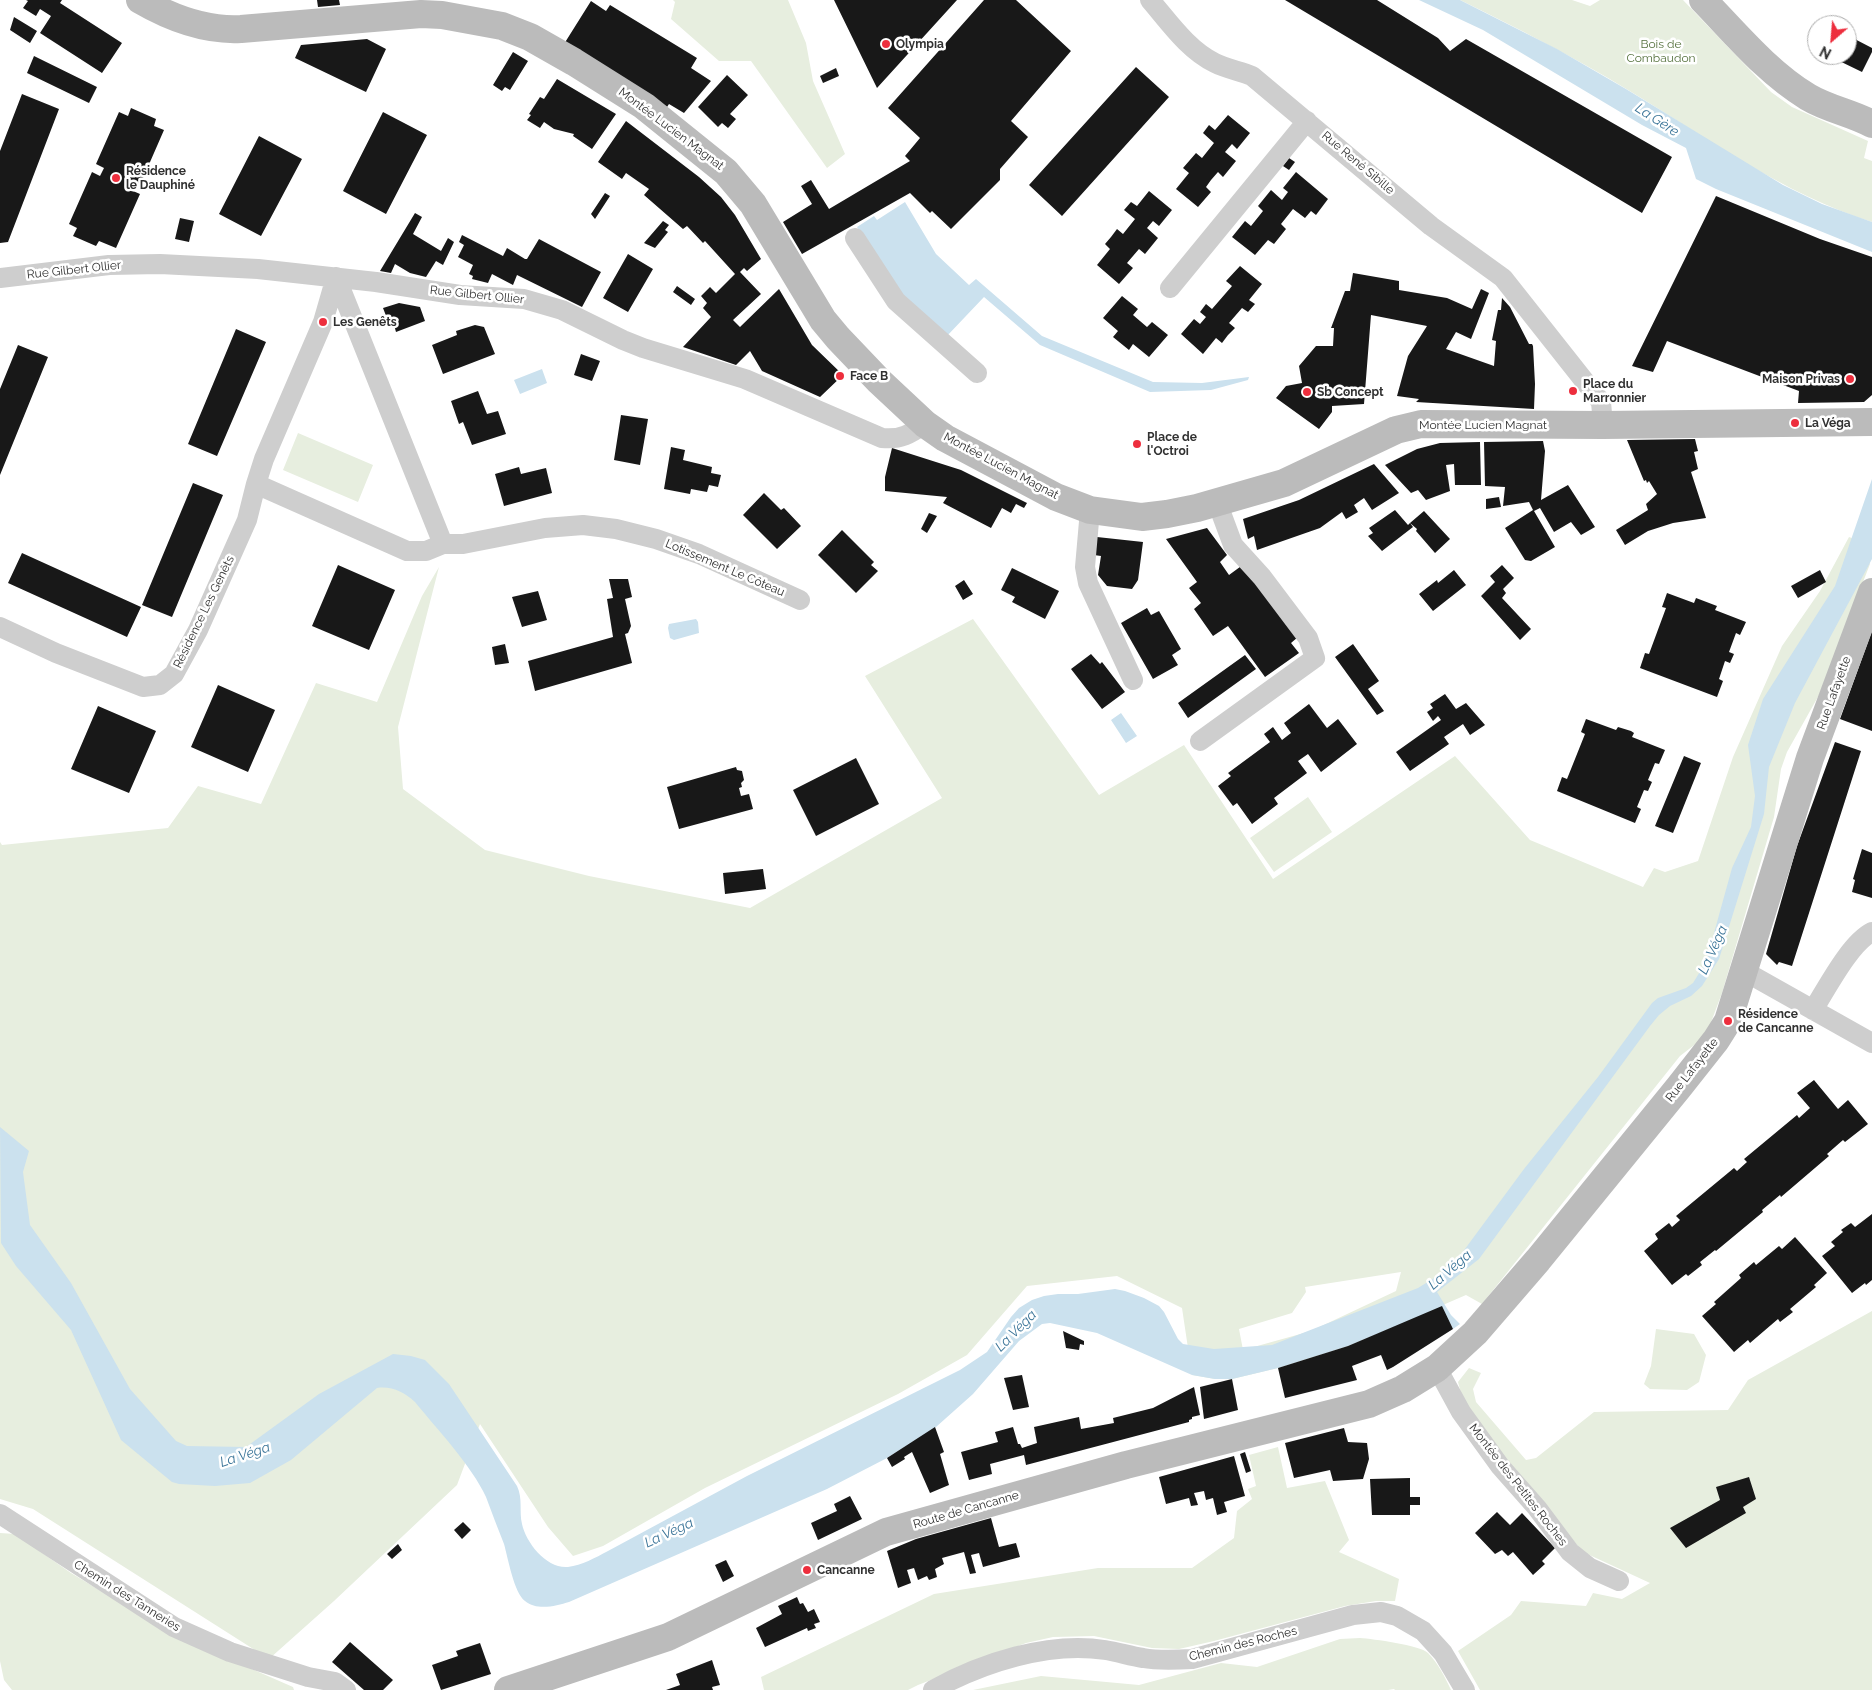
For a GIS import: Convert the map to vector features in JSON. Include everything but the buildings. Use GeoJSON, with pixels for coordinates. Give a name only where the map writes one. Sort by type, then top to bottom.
{"type":"FeatureCollection","features":[{"type":"Feature","properties":{"kind":"main road","name":"Montée Lucien Magnat"},"geometry":{"type":"LineString","coordinates":[[140,0],[165,15],[190,24],[218,28],[241,30],[421,14],[442,14],[502,26],[530,37],[644,106],[726,172],[753,204],[823,320],[879,381],[925,424],[945,438],[1048,492],[1090,510],[1150,516],[1197,508],[1284,483],[1396,430],[1421,424],[1603,425],[1872,422]]}},
{"type":"Feature","properties":{"kind":"main road"},"geometry":{"type":"LineString","coordinates":[[1703,0],[1762,61],[1786,82],[1810,98],[1869,118]]}},
{"type":"Feature","properties":{"kind":"main road","name":"Rue Lafayette"},"geometry":{"type":"LineString","coordinates":[[1437,1368],[1457,1352],[1482,1326],[1686,1080],[1728,1021],[1810,758],[1872,592]]}},
{"type":"Feature","properties":{"kind":"main road","name":"Route de Cancanne"},"geometry":{"type":"LineString","coordinates":[[508,1690],[668,1637],[886,1532],[1126,1465],[1369,1404],[1403,1389],[1437,1368]]}},
{"type":"Feature","properties":{"kind":"street","name":"Rue René Sibille"},"geometry":{"type":"LineString","coordinates":[[1150,0],[1185,41],[1202,56],[1217,64],[1252,76],[1431,226],[1503,278],[1601,402],[1603,425]]}},
{"type":"Feature","properties":{"kind":"street"},"geometry":{"type":"LineString","coordinates":[[1170,288],[1307,121]]}},
{"type":"Feature","properties":{"kind":"street"},"geometry":{"type":"LineString","coordinates":[[855,238],[896,301],[977,373]]}},
{"type":"Feature","properties":{"kind":"street","name":"Rue Gilbert Ollier"},"geometry":{"type":"LineString","coordinates":[[0,278],[109,265],[160,264],[336,277],[460,294],[524,299],[562,310],[622,340],[746,379],[882,438],[895,439],[908,435],[925,424]]}},
{"type":"Feature","properties":{"kind":"street"},"geometry":{"type":"LineString","coordinates":[[256,484],[407,550],[426,551],[443,544],[336,277]]}},
{"type":"Feature","properties":{"kind":"street","name":"Résidence Les Genêts"},"geometry":{"type":"LineString","coordinates":[[0,627],[143,687],[160,685],[174,674],[198,630],[247,520],[264,459],[323,322],[336,277]]}},
{"type":"Feature","properties":{"kind":"street"},"geometry":{"type":"LineString","coordinates":[[1200,741],[1315,658],[1308,638],[1262,576],[1233,545],[1217,502]]}},
{"type":"Feature","properties":{"kind":"street"},"geometry":{"type":"LineString","coordinates":[[1090,510],[1085,567],[1088,583],[1133,680]]}},
{"type":"Feature","properties":{"kind":"street","name":"Lotissement Le Côteau"},"geometry":{"type":"LineString","coordinates":[[443,544],[463,544],[545,528],[583,525],[616,529],[699,554],[800,600]]}},
{"type":"Feature","properties":{"kind":"street"},"geometry":{"type":"LineString","coordinates":[[1812,1010],[1855,946],[1865,935],[1872,932]]}},
{"type":"Feature","properties":{"kind":"street"},"geometry":{"type":"LineString","coordinates":[[1744,971],[1872,1043]]}},
{"type":"Feature","properties":{"kind":"street","name":"Montée des Petites Roches"},"geometry":{"type":"LineString","coordinates":[[1437,1368],[1466,1420],[1500,1466],[1537,1508],[1570,1552],[1590,1568],[1619,1581]]}},
{"type":"Feature","properties":{"kind":"street","name":"Chemin des Tanneries"},"geometry":{"type":"LineString","coordinates":[[0,1514],[174,1627],[230,1652],[308,1677],[335,1682],[346,1690]]}},
{"type":"Feature","properties":{"kind":"street","name":"Chemin des Roches"},"geometry":{"type":"LineString","coordinates":[[933,1690],[956,1677],[1032,1652],[1069,1648],[1104,1650],[1144,1659],[1192,1659],[1353,1615],[1381,1612],[1397,1616],[1423,1631],[1443,1653],[1465,1690]]}},
{"type":"Feature","properties":{"kind":"green space"},"geometry":{"type":"Polygon","coordinates":[[[673,0],[788,0],[806,43],[813,81],[845,154],[827,168],[751,61],[719,61],[671,19],[675,2],[673,0]]]}},
{"type":"Feature","properties":{"kind":"green space","name":"Bois de Combaudon"},"geometry":{"type":"Polygon","coordinates":[[[1460,0],[1572,0],[1590,6],[1600,0],[1683,0],[1771,92],[1792,107],[1868,141],[1864,158],[1872,161],[1872,222],[1839,210],[1777,181],[1746,164],[1587,66],[1460,0]]]}},
{"type":"Feature","properties":{"kind":"green space"},"geometry":{"type":"Polygon","coordinates":[[[298,433],[373,465],[358,502],[283,470],[298,433]]]}},
{"type":"Feature","properties":{"kind":"green space"},"geometry":{"type":"Polygon","coordinates":[[[1849,537],[1860,541],[1870,564],[1819,695],[1787,752],[1781,769],[1774,817],[1722,993],[1710,1025],[1702,1039],[1680,1056],[1482,1304],[1466,1295],[1348,1346],[1278,1368],[1232,1379],[1215,1379],[1192,1375],[1182,1308],[1117,1276],[1027,1286],[967,1355],[898,1394],[705,1488],[603,1546],[573,1556],[548,1527],[480,1424],[457,1485],[334,1601],[269,1659],[33,1509],[0,1499],[0,842],[2,845],[168,828],[198,786],[261,804],[316,683],[377,702],[422,596],[439,567],[398,727],[403,789],[485,850],[589,876],[750,908],[942,798],[865,676],[973,619],[1099,795],[1184,745],[1273,879],[1455,756],[1530,840],[1643,887],[1654,868],[1665,872],[1698,861],[1733,757],[1782,646],[1820,591],[1849,537]],[[1401,1272],[1305,1287],[1306,1292],[1292,1313],[1239,1329],[1243,1350],[1311,1331],[1396,1291],[1401,1272]]]}},
{"type":"Feature","properties":{"kind":"green space"},"geometry":{"type":"Polygon","coordinates":[[[1308,797],[1332,832],[1274,872],[1250,838],[1308,797]]]}},
{"type":"Feature","properties":{"kind":"green space"},"geometry":{"type":"Polygon","coordinates":[[[1872,1311],[1872,1690],[1480,1690],[1458,1651],[1511,1615],[1521,1601],[1586,1606],[1593,1593],[1622,1599],[1650,1583],[1583,1552],[1467,1416],[1458,1382],[1469,1368],[1481,1373],[1473,1389],[1476,1402],[1526,1460],[1536,1458],[1594,1412],[1728,1410],[1748,1380],[1872,1311]]]}},
{"type":"Feature","properties":{"kind":"green space"},"geometry":{"type":"Polygon","coordinates":[[[1656,1329],[1694,1334],[1706,1355],[1699,1382],[1687,1390],[1650,1389],[1644,1384],[1651,1366],[1656,1329]]]}},
{"type":"Feature","properties":{"kind":"green space"},"geometry":{"type":"Polygon","coordinates":[[[1278,1447],[1287,1488],[1325,1481],[1349,1540],[1339,1552],[1399,1579],[1395,1601],[1376,1601],[1345,1606],[1179,1649],[1152,1648],[1094,1636],[1053,1637],[1026,1643],[908,1690],[764,1690],[761,1677],[934,1594],[1098,1568],[1192,1568],[1234,1538],[1237,1511],[1252,1499],[1248,1489],[1256,1486],[1249,1455],[1278,1447]]]}},
{"type":"Feature","properties":{"kind":"green space"},"geometry":{"type":"Polygon","coordinates":[[[0,1533],[15,1534],[71,1573],[174,1635],[293,1687],[294,1690],[12,1690],[4,1680],[0,1661],[0,1533]]]}},
{"type":"Feature","properties":{"kind":"green space"},"geometry":{"type":"Polygon","coordinates":[[[1360,1638],[1396,1643],[1423,1650],[1435,1661],[1451,1690],[973,1690],[1041,1676],[1139,1685],[1221,1663],[1257,1667],[1340,1639],[1360,1638]]]}},
{"type":"Feature","properties":{"kind":"water","name":"La Gère"},"geometry":{"type":"Polygon","coordinates":[[[1419,0],[1460,0],[1557,49],[1783,185],[1822,204],[1872,222],[1872,252],[1716,189],[1696,179],[1686,148],[1642,125],[1483,30],[1419,0]]]}},
{"type":"Feature","properties":{"kind":"water"},"geometry":{"type":"Polygon","coordinates":[[[905,202],[936,254],[969,285],[976,279],[1042,336],[1153,382],[1202,383],[1249,377],[1248,380],[1211,390],[1150,392],[1040,345],[984,297],[946,337],[893,289],[857,227],[874,216],[877,220],[905,202]]]}},
{"type":"Feature","properties":{"kind":"water"},"geometry":{"type":"Polygon","coordinates":[[[542,369],[547,383],[520,394],[514,380],[542,369]]]}},
{"type":"Feature","properties":{"kind":"water"},"geometry":{"type":"Polygon","coordinates":[[[1872,479],[1872,559],[1795,703],[1769,767],[1764,814],[1719,959],[1702,986],[1691,996],[1670,1006],[1650,1026],[1479,1259],[1437,1292],[1451,1315],[1460,1324],[1453,1329],[1442,1307],[1348,1346],[1278,1368],[1232,1379],[1215,1379],[1192,1375],[1097,1333],[1050,1323],[1042,1324],[1019,1341],[973,1394],[936,1427],[887,1458],[827,1489],[569,1602],[541,1607],[525,1601],[518,1591],[504,1544],[480,1485],[454,1448],[415,1402],[398,1390],[377,1388],[291,1460],[250,1483],[215,1486],[172,1482],[121,1440],[71,1330],[16,1266],[1,1243],[0,1127],[29,1151],[23,1172],[30,1225],[71,1283],[130,1389],[176,1441],[187,1446],[246,1447],[319,1394],[393,1354],[425,1360],[449,1384],[517,1486],[520,1496],[522,1524],[528,1539],[545,1559],[560,1567],[573,1566],[598,1556],[747,1476],[960,1370],[987,1352],[1019,1308],[1032,1300],[1044,1296],[1115,1289],[1125,1291],[1159,1306],[1178,1339],[1183,1344],[1214,1349],[1272,1345],[1418,1288],[1439,1275],[1462,1253],[1524,1169],[1598,1077],[1652,1003],[1658,998],[1686,988],[1693,983],[1706,962],[1732,868],[1751,827],[1755,796],[1748,745],[1763,699],[1835,586],[1872,479]]]}},
{"type":"Feature","properties":{"kind":"water"},"geometry":{"type":"Polygon","coordinates":[[[696,619],[699,633],[674,640],[670,638],[669,624],[696,619]]]}},
{"type":"Feature","properties":{"kind":"water"},"geometry":{"type":"Polygon","coordinates":[[[1121,713],[1137,736],[1126,743],[1111,720],[1121,713]]]}},
{"type":"Feature","properties":{"kind":"place","name":"Olympia"},"geometry":{"type":"Point","coordinates":[886,44]}},
{"type":"Feature","properties":{"kind":"place","name":"Résidence le Dauphiné"},"geometry":{"type":"Point","coordinates":[116,178]}},
{"type":"Feature","properties":{"kind":"place","name":"Les Genêts"},"geometry":{"type":"Point","coordinates":[323,322]}},
{"type":"Feature","properties":{"kind":"place","name":"Face B"},"geometry":{"type":"Point","coordinates":[840,376]}},
{"type":"Feature","properties":{"kind":"place","name":"Maison Privas"},"geometry":{"type":"Point","coordinates":[1850,379]}},
{"type":"Feature","properties":{"kind":"place","name":"Place du Marronnier"},"geometry":{"type":"Point","coordinates":[1573,391]}},
{"type":"Feature","properties":{"kind":"place","name":"Sb Concept"},"geometry":{"type":"Point","coordinates":[1307,392]}},
{"type":"Feature","properties":{"kind":"place","name":"La Véga"},"geometry":{"type":"Point","coordinates":[1795,423]}},
{"type":"Feature","properties":{"kind":"place","name":"Place de l'Octroi"},"geometry":{"type":"Point","coordinates":[1137,444]}},
{"type":"Feature","properties":{"kind":"place","name":"Résidence de Cancanne"},"geometry":{"type":"Point","coordinates":[1728,1021]}},
{"type":"Feature","properties":{"kind":"place","name":"Cancanne"},"geometry":{"type":"Point","coordinates":[807,1570]}}]}
